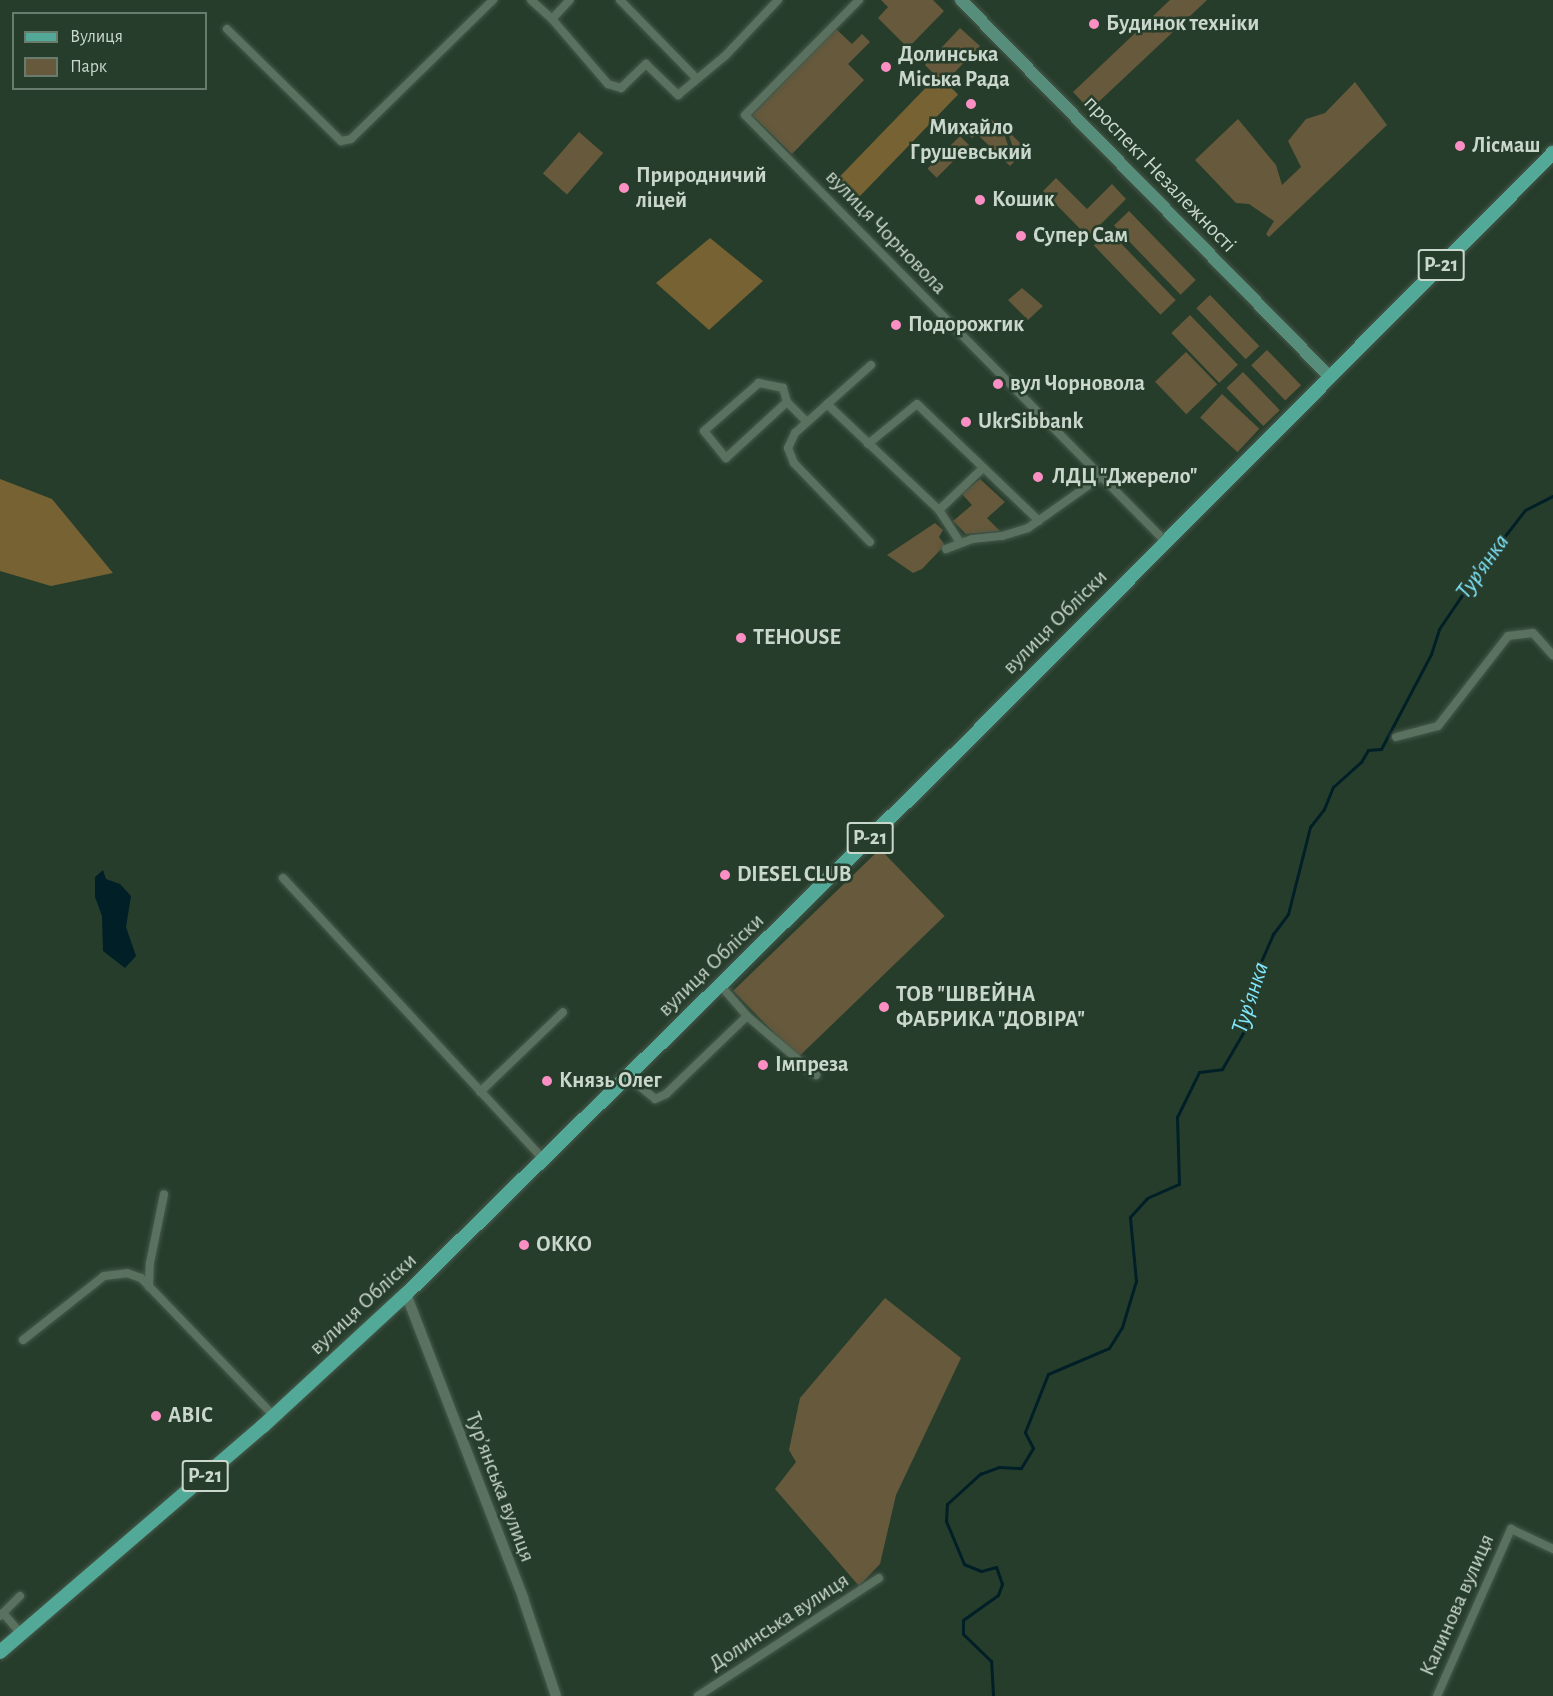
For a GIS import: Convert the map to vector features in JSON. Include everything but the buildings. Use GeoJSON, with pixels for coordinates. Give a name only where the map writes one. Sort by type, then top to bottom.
{"type":"FeatureCollection","features":[{"type":"Feature","properties":{"kind":"main road","name":"проспект Незалежності"},"geometry":{"type":"LineString","coordinates":[[965,2],[1329,376]]}},
{"type":"Feature","properties":{"kind":"main road","name":"вулиця Обліски"},"geometry":{"type":"LineString","coordinates":[[0,1653],[274,1416],[406,1294],[721,986],[1553,153]]}},
{"type":"Feature","properties":{"kind":"street"},"geometry":{"type":"LineString","coordinates":[[227,29],[341,141],[351,139],[493,0]]}},
{"type":"Feature","properties":{"kind":"street"},"geometry":{"type":"LineString","coordinates":[[531,0],[552,19],[608,84],[621,87],[646,64],[678,95],[778,0]]}},
{"type":"Feature","properties":{"kind":"street"},"geometry":{"type":"LineString","coordinates":[[552,19],[570,0]]}},
{"type":"Feature","properties":{"kind":"street"},"geometry":{"type":"LineString","coordinates":[[620,0],[697,79]]}},
{"type":"Feature","properties":{"kind":"street","name":"вулиця Чорновола"},"geometry":{"type":"LineString","coordinates":[[859,0],[745,115],[1099,478],[1166,541]]}},
{"type":"Feature","properties":{"kind":"street"},"geometry":{"type":"LineString","coordinates":[[870,542],[791,458],[789,442],[807,422],[872,365]]}},
{"type":"Feature","properties":{"kind":"street"},"geometry":{"type":"LineString","coordinates":[[787,402],[726,458],[704,431],[759,384],[783,388],[787,402],[807,422]]}},
{"type":"Feature","properties":{"kind":"street"},"geometry":{"type":"LineString","coordinates":[[828,404],[939,510],[960,542]]}},
{"type":"Feature","properties":{"kind":"street"},"geometry":{"type":"LineString","coordinates":[[868,444],[917,404],[927,409],[982,468],[1039,521]]}},
{"type":"Feature","properties":{"kind":"street"},"geometry":{"type":"LineString","coordinates":[[939,510],[982,468]]}},
{"type":"Feature","properties":{"kind":"street"},"geometry":{"type":"LineString","coordinates":[[946,549],[960,542],[1016,533],[1039,521],[1099,478]]}},
{"type":"Feature","properties":{"kind":"street"},"geometry":{"type":"LineString","coordinates":[[1396,737],[1438,726],[1508,636],[1533,633],[1553,655]]}},
{"type":"Feature","properties":{"kind":"street"},"geometry":{"type":"LineString","coordinates":[[282,878],[543,1159]]}},
{"type":"Feature","properties":{"kind":"street"},"geometry":{"type":"LineString","coordinates":[[721,986],[747,1016],[816,1075]]}},
{"type":"Feature","properties":{"kind":"street"},"geometry":{"type":"LineString","coordinates":[[480,1092],[564,1012]]}},
{"type":"Feature","properties":{"kind":"street"},"geometry":{"type":"LineString","coordinates":[[627,1076],[655,1099],[666,1094],[747,1016]]}},
{"type":"Feature","properties":{"kind":"street"},"geometry":{"type":"LineString","coordinates":[[149,1287],[150,1263],[164,1194]]}},
{"type":"Feature","properties":{"kind":"street"},"geometry":{"type":"LineString","coordinates":[[23,1340],[104,1276],[127,1273],[141,1278],[274,1416]]}},
{"type":"Feature","properties":{"kind":"street","name":"Турʼянська вулиця"},"geometry":{"type":"LineString","coordinates":[[406,1294],[523,1598],[556,1696]]}},
{"type":"Feature","properties":{"kind":"street","name":"Калинова вулиця"},"geometry":{"type":"LineString","coordinates":[[1437,1696],[1511,1529],[1553,1549]]}},
{"type":"Feature","properties":{"kind":"street","name":"Долинська вулиця"},"geometry":{"type":"LineString","coordinates":[[698,1696],[879,1578]]}},
{"type":"Feature","properties":{"kind":"street"},"geometry":{"type":"LineString","coordinates":[[20,1596],[1,1614],[21,1634]]}},
{"type":"Feature","properties":{"kind":"green space"},"geometry":{"type":"Polygon","coordinates":[[[881,0],[933,0],[944,11],[908,48],[878,18],[888,7],[881,0]]]}},
{"type":"Feature","properties":{"kind":"green space"},"geometry":{"type":"Polygon","coordinates":[[[1170,0],[1207,0],[1090,110],[1073,92],[1170,0]]]}},
{"type":"Feature","properties":{"kind":"green space"},"geometry":{"type":"Polygon","coordinates":[[[960,28],[980,46],[952,75],[948,73],[941,81],[925,65],[960,28]]]}},
{"type":"Feature","properties":{"kind":"green space"},"geometry":{"type":"Polygon","coordinates":[[[836,29],[852,44],[862,34],[870,42],[848,64],[864,80],[792,154],[752,115],[836,29]]]}},
{"type":"Feature","properties":{"kind":"green space"},"geometry":{"type":"Polygon","coordinates":[[[1355,82],[1387,125],[1269,237],[1266,234],[1274,221],[1249,204],[1236,203],[1195,160],[1238,119],[1276,165],[1282,185],[1301,167],[1288,141],[1306,119],[1325,113],[1355,82]]]}},
{"type":"Feature","properties":{"kind":"green space"},"geometry":{"type":"Polygon","coordinates":[[[988,116],[1003,131],[1014,162],[1010,166],[977,134],[972,138],[965,132],[969,128],[973,130],[988,116]]]}},
{"type":"Feature","properties":{"kind":"green space"},"geometry":{"type":"Polygon","coordinates":[[[1007,130],[1028,151],[1018,162],[1007,130]]]}},
{"type":"Feature","properties":{"kind":"green space"},"geometry":{"type":"Polygon","coordinates":[[[579,132],[603,153],[567,195],[543,174],[579,132]]]}},
{"type":"Feature","properties":{"kind":"green space"},"geometry":{"type":"Polygon","coordinates":[[[960,136],[969,145],[937,178],[927,169],[960,136]]]}},
{"type":"Feature","properties":{"kind":"green space"},"geometry":{"type":"Polygon","coordinates":[[[1056,178],[1087,209],[1112,184],[1126,199],[1088,237],[1043,191],[1056,178]]]}},
{"type":"Feature","properties":{"kind":"green space"},"geometry":{"type":"Polygon","coordinates":[[[1129,211],[1196,280],[1181,295],[1114,226],[1129,211]]]}},
{"type":"Feature","properties":{"kind":"green space"},"geometry":{"type":"Polygon","coordinates":[[[1109,231],[1176,300],[1161,315],[1094,246],[1109,231]]]}},
{"type":"Feature","properties":{"kind":"green space"},"geometry":{"type":"Polygon","coordinates":[[[1022,288],[1043,306],[1028,320],[1008,300],[1022,288]]]}},
{"type":"Feature","properties":{"kind":"green space"},"geometry":{"type":"Polygon","coordinates":[[[1210,295],[1259,346],[1246,359],[1196,308],[1210,295]]]}},
{"type":"Feature","properties":{"kind":"green space"},"geometry":{"type":"Polygon","coordinates":[[[1190,315],[1238,365],[1219,383],[1171,333],[1190,315]]]}},
{"type":"Feature","properties":{"kind":"green space"},"geometry":{"type":"Polygon","coordinates":[[[1267,350],[1301,385],[1285,401],[1251,365],[1267,350]]]}},
{"type":"Feature","properties":{"kind":"green space"},"geometry":{"type":"Polygon","coordinates":[[[1186,352],[1217,384],[1186,414],[1155,382],[1186,352]]]}},
{"type":"Feature","properties":{"kind":"green space"},"geometry":{"type":"Polygon","coordinates":[[[1243,372],[1280,410],[1263,426],[1226,388],[1243,372]]]}},
{"type":"Feature","properties":{"kind":"green space"},"geometry":{"type":"Polygon","coordinates":[[[1222,394],[1259,429],[1237,452],[1200,417],[1222,394]]]}},
{"type":"Feature","properties":{"kind":"green space"},"geometry":{"type":"Polygon","coordinates":[[[980,479],[1005,502],[987,518],[1000,531],[966,534],[953,521],[972,505],[962,494],[980,479]]]}},
{"type":"Feature","properties":{"kind":"green space"},"geometry":{"type":"Polygon","coordinates":[[[935,523],[943,530],[939,537],[945,545],[922,569],[913,573],[887,555],[935,523]]]}},
{"type":"Feature","properties":{"kind":"green space"},"geometry":{"type":"Polygon","coordinates":[[[880,849],[945,916],[798,1058],[733,991],[880,849]]]}},
{"type":"Feature","properties":{"kind":"green space"},"geometry":{"type":"Polygon","coordinates":[[[885,1298],[961,1358],[896,1495],[880,1564],[859,1586],[775,1489],[796,1462],[789,1450],[800,1398],[885,1298]]]}},
{"type":"Feature","properties":{"kind":"shaded area"},"geometry":{"type":"Polygon","coordinates":[[[938,75],[958,94],[853,204],[832,184],[938,75]]]}},
{"type":"Feature","properties":{"kind":"shaded area"},"geometry":{"type":"Polygon","coordinates":[[[710,238],[763,281],[709,330],[656,283],[710,238]]]}},
{"type":"Feature","properties":{"kind":"shaded area"},"geometry":{"type":"Polygon","coordinates":[[[0,479],[52,499],[113,573],[51,586],[0,571],[0,479]]]}},
{"type":"Feature","properties":{"kind":"water"},"geometry":{"type":"Polygon","coordinates":[[[103,870],[106,879],[120,884],[131,896],[126,927],[136,956],[125,968],[103,951],[102,916],[95,897],[95,877],[103,870]]]}},
{"type":"Feature","properties":{"kind":"waterway","name":"Тур'янка"},"geometry":{"type":"LineString","coordinates":[[993,1696],[991,1661],[963,1634],[963,1620],[998,1595],[1002,1584],[996,1567],[981,1571],[964,1564],[946,1521],[947,1504],[980,1474],[999,1467],[1021,1468],[1033,1448],[1025,1432],[1048,1374],[1109,1348],[1122,1327],[1136,1281],[1130,1217],[1147,1198],[1179,1184],[1177,1117],[1199,1072],[1222,1069],[1244,1031],[1255,997],[1256,973],[1273,934],[1288,914],[1310,827],[1324,809],[1333,787],[1361,762],[1368,750],[1381,749],[1431,654],[1439,629],[1483,564],[1525,510],[1553,496]]}},
{"type":"Feature","properties":{"kind":"place","name":"Будинок техніки"},"geometry":{"type":"Point","coordinates":[1094,24]}},
{"type":"Feature","properties":{"kind":"place","name":"Долинська Міська Рада"},"geometry":{"type":"Point","coordinates":[886,67]}},
{"type":"Feature","properties":{"kind":"place","name":"Михайло Грушевський"},"geometry":{"type":"Point","coordinates":[971,104]}},
{"type":"Feature","properties":{"kind":"place","name":"Лісмаш"},"geometry":{"type":"Point","coordinates":[1460,146]}},
{"type":"Feature","properties":{"kind":"place","name":"Природничий ліцей"},"geometry":{"type":"Point","coordinates":[624,188]}},
{"type":"Feature","properties":{"kind":"place","name":"Кошик"},"geometry":{"type":"Point","coordinates":[980,200]}},
{"type":"Feature","properties":{"kind":"place","name":"Супер Сам"},"geometry":{"type":"Point","coordinates":[1021,236]}},
{"type":"Feature","properties":{"kind":"place","name":"Подорожгик"},"geometry":{"type":"Point","coordinates":[896,325]}},
{"type":"Feature","properties":{"kind":"place","name":"вул Чорновола"},"geometry":{"type":"Point","coordinates":[998,384]}},
{"type":"Feature","properties":{"kind":"place","name":"UkrSibbank"},"geometry":{"type":"Point","coordinates":[966,422]}},
{"type":"Feature","properties":{"kind":"place","name":"ЛДЦ \"Джерело\""},"geometry":{"type":"Point","coordinates":[1038,477]}},
{"type":"Feature","properties":{"kind":"place","name":"TEHOUSE"},"geometry":{"type":"Point","coordinates":[741,638]}},
{"type":"Feature","properties":{"kind":"place","name":"DIESEL CLUB"},"geometry":{"type":"Point","coordinates":[725,875]}},
{"type":"Feature","properties":{"kind":"place","name":"ТОВ \"ШВЕЙНА ФАБРИКА \"ДОВІРА\""},"geometry":{"type":"Point","coordinates":[884,1007]}},
{"type":"Feature","properties":{"kind":"place","name":"Імпреза"},"geometry":{"type":"Point","coordinates":[763,1065]}},
{"type":"Feature","properties":{"kind":"place","name":"Князь Олег"},"geometry":{"type":"Point","coordinates":[547,1081]}},
{"type":"Feature","properties":{"kind":"place","name":"ОККО"},"geometry":{"type":"Point","coordinates":[524,1245]}},
{"type":"Feature","properties":{"kind":"place","name":"АВІС"},"geometry":{"type":"Point","coordinates":[156,1416]}}]}
